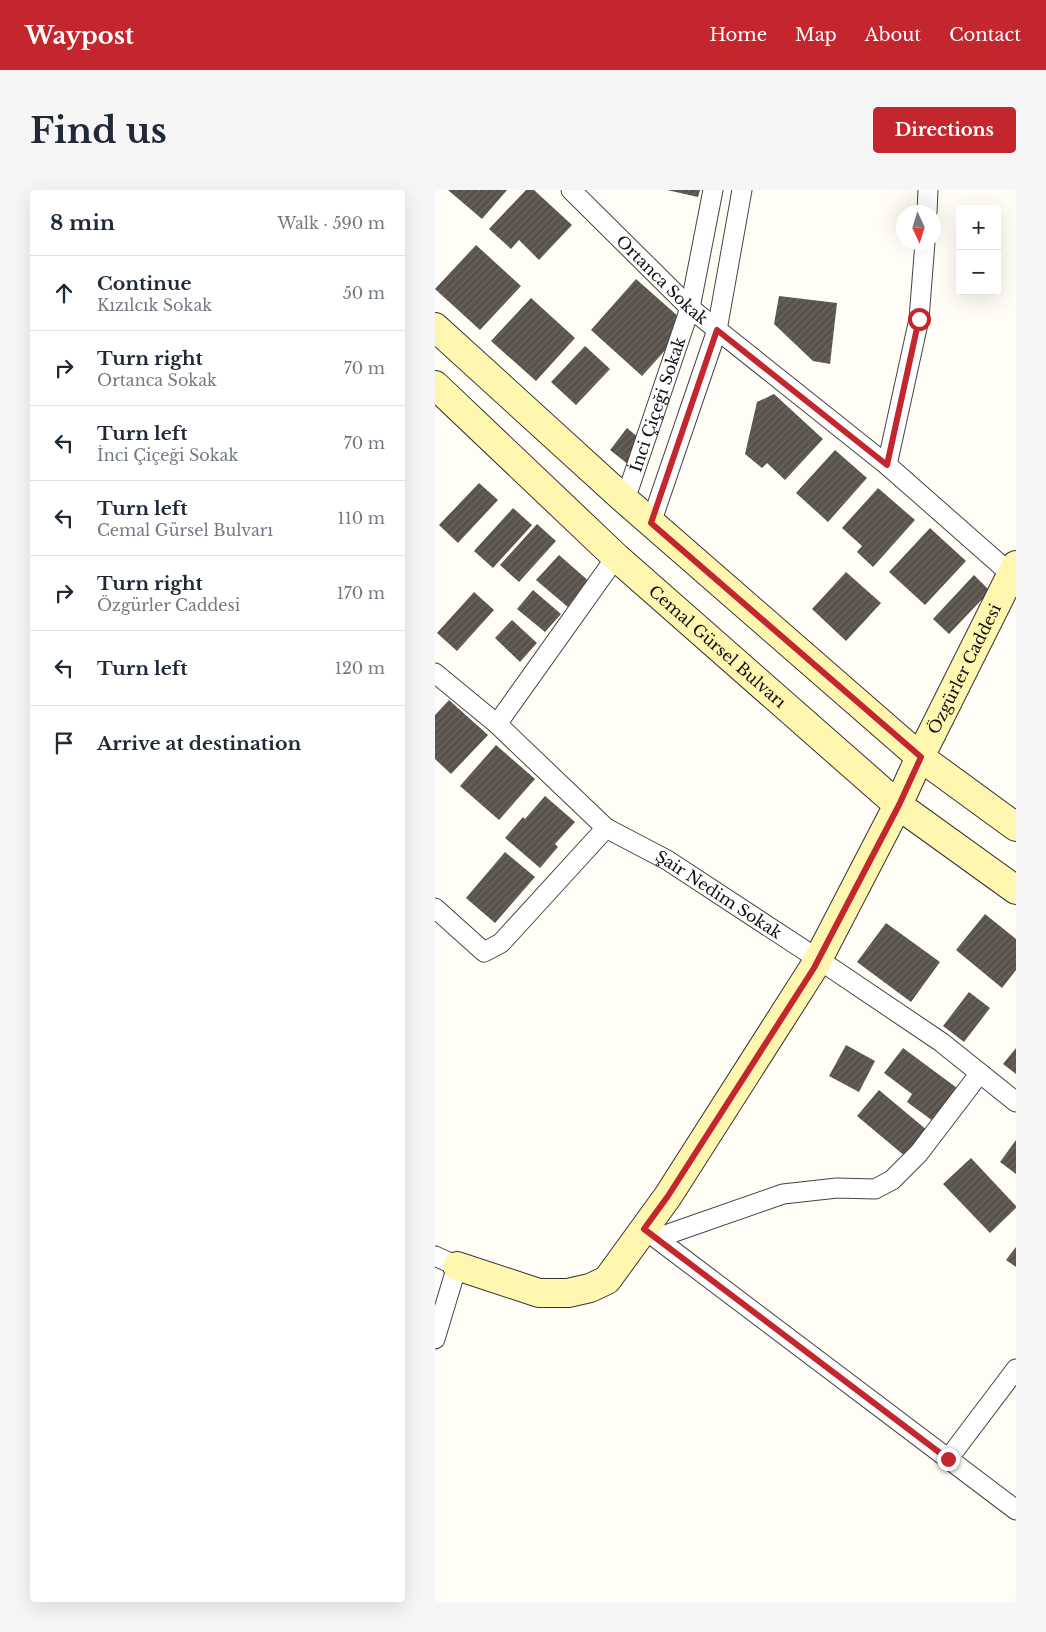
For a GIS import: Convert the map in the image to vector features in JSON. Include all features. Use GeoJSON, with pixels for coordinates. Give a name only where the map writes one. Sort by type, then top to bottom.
{"type":"FeatureCollection","features":[{"type":"Feature","properties":{"kind":"street","name":"Ortanca Sokak"},"geometry":{"type":"LineString","coordinates":[[571,190],[690,308],[887,465],[1014,570]]}},
{"type":"Feature","properties":{"kind":"street","name":"İnci Çiçeği Sokak"},"geometry":{"type":"LineString","coordinates":[[625,500],[690,308],[713,190]]}},
{"type":"Feature","properties":{"kind":"street","name":"İnci Çiçeği Sokak"},"geometry":{"type":"LineString","coordinates":[[651,523],[717,330],[742,190]]}},
{"type":"Feature","properties":{"kind":"street"},"geometry":{"type":"LineString","coordinates":[[927,205],[928,190]]}},
{"type":"Feature","properties":{"kind":"street"},"geometry":{"type":"LineString","coordinates":[[887,465],[919,319],[924,250]]}},
{"type":"Feature","properties":{"kind":"street"},"geometry":{"type":"LineString","coordinates":[[435,326],[625,500],[921,757],[1016,828]]}},
{"type":"Feature","properties":{"kind":"street","name":"Cemal Gürsel Bulvarı"},"geometry":{"type":"LineString","coordinates":[[435,385],[616,557],[899,805],[1016,890]]}},
{"type":"Feature","properties":{"kind":"street"},"geometry":{"type":"LineString","coordinates":[[497,724],[616,557]]}},
{"type":"Feature","properties":{"kind":"street","name":"Özgürler Caddesi"},"geometry":{"type":"LineString","coordinates":[[446,1261],[539,1293],[568,1293],[590,1288],[607,1280],[651,1233],[668,1196],[818,960],[899,805],[1014,570]]}},
{"type":"Feature","properties":{"kind":"street","name":"Şair Nedim Sokak"},"geometry":{"type":"LineString","coordinates":[[435,673],[497,724],[606,828],[667,860],[941,1042],[1016,1102]]}},
{"type":"Feature","properties":{"kind":"street"},"geometry":{"type":"LineString","coordinates":[[435,908],[485,952],[501,943],[606,828]]}},
{"type":"Feature","properties":{"kind":"street"},"geometry":{"type":"LineString","coordinates":[[651,1233],[783,1194],[837,1188],[875,1189],[892,1180],[919,1153],[980,1073]]}},
{"type":"Feature","properties":{"kind":"street"},"geometry":{"type":"LineString","coordinates":[[651,1233],[1016,1510]]}},
{"type":"Feature","properties":{"kind":"street"},"geometry":{"type":"LineString","coordinates":[[435,1339],[446,1261]]}},
{"type":"Feature","properties":{"kind":"street"},"geometry":{"type":"LineString","coordinates":[[948,1459],[1016,1370]]}},
{"type":"Feature","properties":{"kind":"building"},"geometry":{"type":"Polygon","coordinates":[[[448,190],[507,190],[482,219],[448,190]]]}},
{"type":"Feature","properties":{"kind":"building"},"geometry":{"type":"Polygon","coordinates":[[[526,190],[534,190],[572,225],[539,260],[519,240],[511,249],[489,229],[526,190]]]}},
{"type":"Feature","properties":{"kind":"building"},"geometry":{"type":"Polygon","coordinates":[[[667,190],[700,190],[698,197],[667,190]]]}},
{"type":"Feature","properties":{"kind":"building"},"geometry":{"type":"Polygon","coordinates":[[[476,245],[521,286],[480,330],[435,289],[476,245]]]}},
{"type":"Feature","properties":{"kind":"building"},"geometry":{"type":"Polygon","coordinates":[[[636,279],[688,325],[642,376],[591,330],[636,279]]]}},
{"type":"Feature","properties":{"kind":"building"},"geometry":{"type":"Polygon","coordinates":[[[779,296],[837,303],[830,364],[813,361],[774,324],[779,296]]]}},
{"type":"Feature","properties":{"kind":"building"},"geometry":{"type":"Polygon","coordinates":[[[531,298],[575,338],[536,381],[491,341],[531,298]]]}},
{"type":"Feature","properties":{"kind":"building"},"geometry":{"type":"Polygon","coordinates":[[[585,346],[610,369],[576,405],[551,382],[585,346]]]}},
{"type":"Feature","properties":{"kind":"building"},"geometry":{"type":"Polygon","coordinates":[[[774,394],[823,439],[785,480],[767,463],[762,468],[745,454],[757,402],[774,394]]]}},
{"type":"Feature","properties":{"kind":"building"},"geometry":{"type":"Polygon","coordinates":[[[627,428],[646,444],[629,465],[610,450],[627,428]]]}},
{"type":"Feature","properties":{"kind":"building"},"geometry":{"type":"Polygon","coordinates":[[[835,450],[867,478],[828,522],[796,493],[835,450]]]}},
{"type":"Feature","properties":{"kind":"building"},"geometry":{"type":"Polygon","coordinates":[[[479,483],[498,500],[458,543],[439,525],[479,483]]]}},
{"type":"Feature","properties":{"kind":"building"},"geometry":{"type":"Polygon","coordinates":[[[878,488],[915,520],[873,567],[857,552],[862,546],[842,528],[878,488]]]}},
{"type":"Feature","properties":{"kind":"building"},"geometry":{"type":"Polygon","coordinates":[[[513,508],[532,525],[493,568],[474,551],[513,508]]]}},
{"type":"Feature","properties":{"kind":"building"},"geometry":{"type":"Polygon","coordinates":[[[537,524],[556,541],[519,582],[500,565],[537,524]]]}},
{"type":"Feature","properties":{"kind":"building"},"geometry":{"type":"Polygon","coordinates":[[[930,528],[966,561],[925,605],[889,572],[930,528]]]}},
{"type":"Feature","properties":{"kind":"building"},"geometry":{"type":"Polygon","coordinates":[[[559,555],[591,583],[569,608],[536,580],[559,555]]]}},
{"type":"Feature","properties":{"kind":"building"},"geometry":{"type":"Polygon","coordinates":[[[846,572],[881,603],[846,641],[812,609],[846,572]]]}},
{"type":"Feature","properties":{"kind":"building"},"geometry":{"type":"Polygon","coordinates":[[[974,575],[990,591],[949,634],[933,619],[974,575]]]}},
{"type":"Feature","properties":{"kind":"building"},"geometry":{"type":"Polygon","coordinates":[[[533,590],[561,614],[545,632],[517,609],[533,590]]]}},
{"type":"Feature","properties":{"kind":"building"},"geometry":{"type":"Polygon","coordinates":[[[474,592],[494,610],[457,651],[437,633],[474,592]]]}},
{"type":"Feature","properties":{"kind":"building"},"geometry":{"type":"Polygon","coordinates":[[[512,620],[537,643],[520,662],[495,638],[512,620]]]}},
{"type":"Feature","properties":{"kind":"building"},"geometry":{"type":"Polygon","coordinates":[[[449,700],[488,735],[451,774],[435,759],[435,715],[449,700]]]}},
{"type":"Feature","properties":{"kind":"building"},"geometry":{"type":"Polygon","coordinates":[[[496,745],[535,779],[499,820],[460,786],[496,745]]]}},
{"type":"Feature","properties":{"kind":"building"},"geometry":{"type":"Polygon","coordinates":[[[545,796],[575,822],[555,844],[558,847],[540,868],[505,838],[545,796]]]}},
{"type":"Feature","properties":{"kind":"building"},"geometry":{"type":"Polygon","coordinates":[[[505,852],[535,877],[495,923],[466,898],[505,852]]]}},
{"type":"Feature","properties":{"kind":"building"},"geometry":{"type":"Polygon","coordinates":[[[985,914],[1016,939],[1016,970],[1002,988],[956,950],[985,914]]]}},
{"type":"Feature","properties":{"kind":"building"},"geometry":{"type":"Polygon","coordinates":[[[886,923],[940,962],[911,1002],[857,962],[886,923]]]}},
{"type":"Feature","properties":{"kind":"building"},"geometry":{"type":"Polygon","coordinates":[[[969,992],[990,1008],[964,1042],[943,1026],[969,992]]]}},
{"type":"Feature","properties":{"kind":"building"},"geometry":{"type":"Polygon","coordinates":[[[846,1045],[875,1061],[859,1092],[829,1076],[846,1045]]]}},
{"type":"Feature","properties":{"kind":"building"},"geometry":{"type":"Polygon","coordinates":[[[903,1048],[957,1088],[933,1121],[907,1102],[912,1094],[884,1073],[903,1048]]]}},
{"type":"Feature","properties":{"kind":"building"},"geometry":{"type":"Polygon","coordinates":[[[1016,1048],[1016,1074],[1003,1064],[1016,1048]]]}},
{"type":"Feature","properties":{"kind":"building"},"geometry":{"type":"Polygon","coordinates":[[[879,1090],[928,1131],[906,1157],[857,1116],[879,1090]]]}},
{"type":"Feature","properties":{"kind":"building"},"geometry":{"type":"Polygon","coordinates":[[[1016,1140],[1016,1174],[1000,1162],[1016,1140]]]}},
{"type":"Feature","properties":{"kind":"building"},"geometry":{"type":"Polygon","coordinates":[[[971,1158],[1016,1206],[990,1233],[943,1184],[971,1158]]]}},
{"type":"Feature","properties":{"kind":"building"},"geometry":{"type":"Polygon","coordinates":[[[1016,1247],[1016,1267],[1006,1260],[1016,1247]]]}},
{"type":"Feature","properties":{"kind":"route"},"geometry":{"type":"LineString","coordinates":[[919,319],[887,465],[717,330],[651,523],[921,757],[899,805],[814,968],[668,1196],[644,1229],[948,1459]]}}]}
